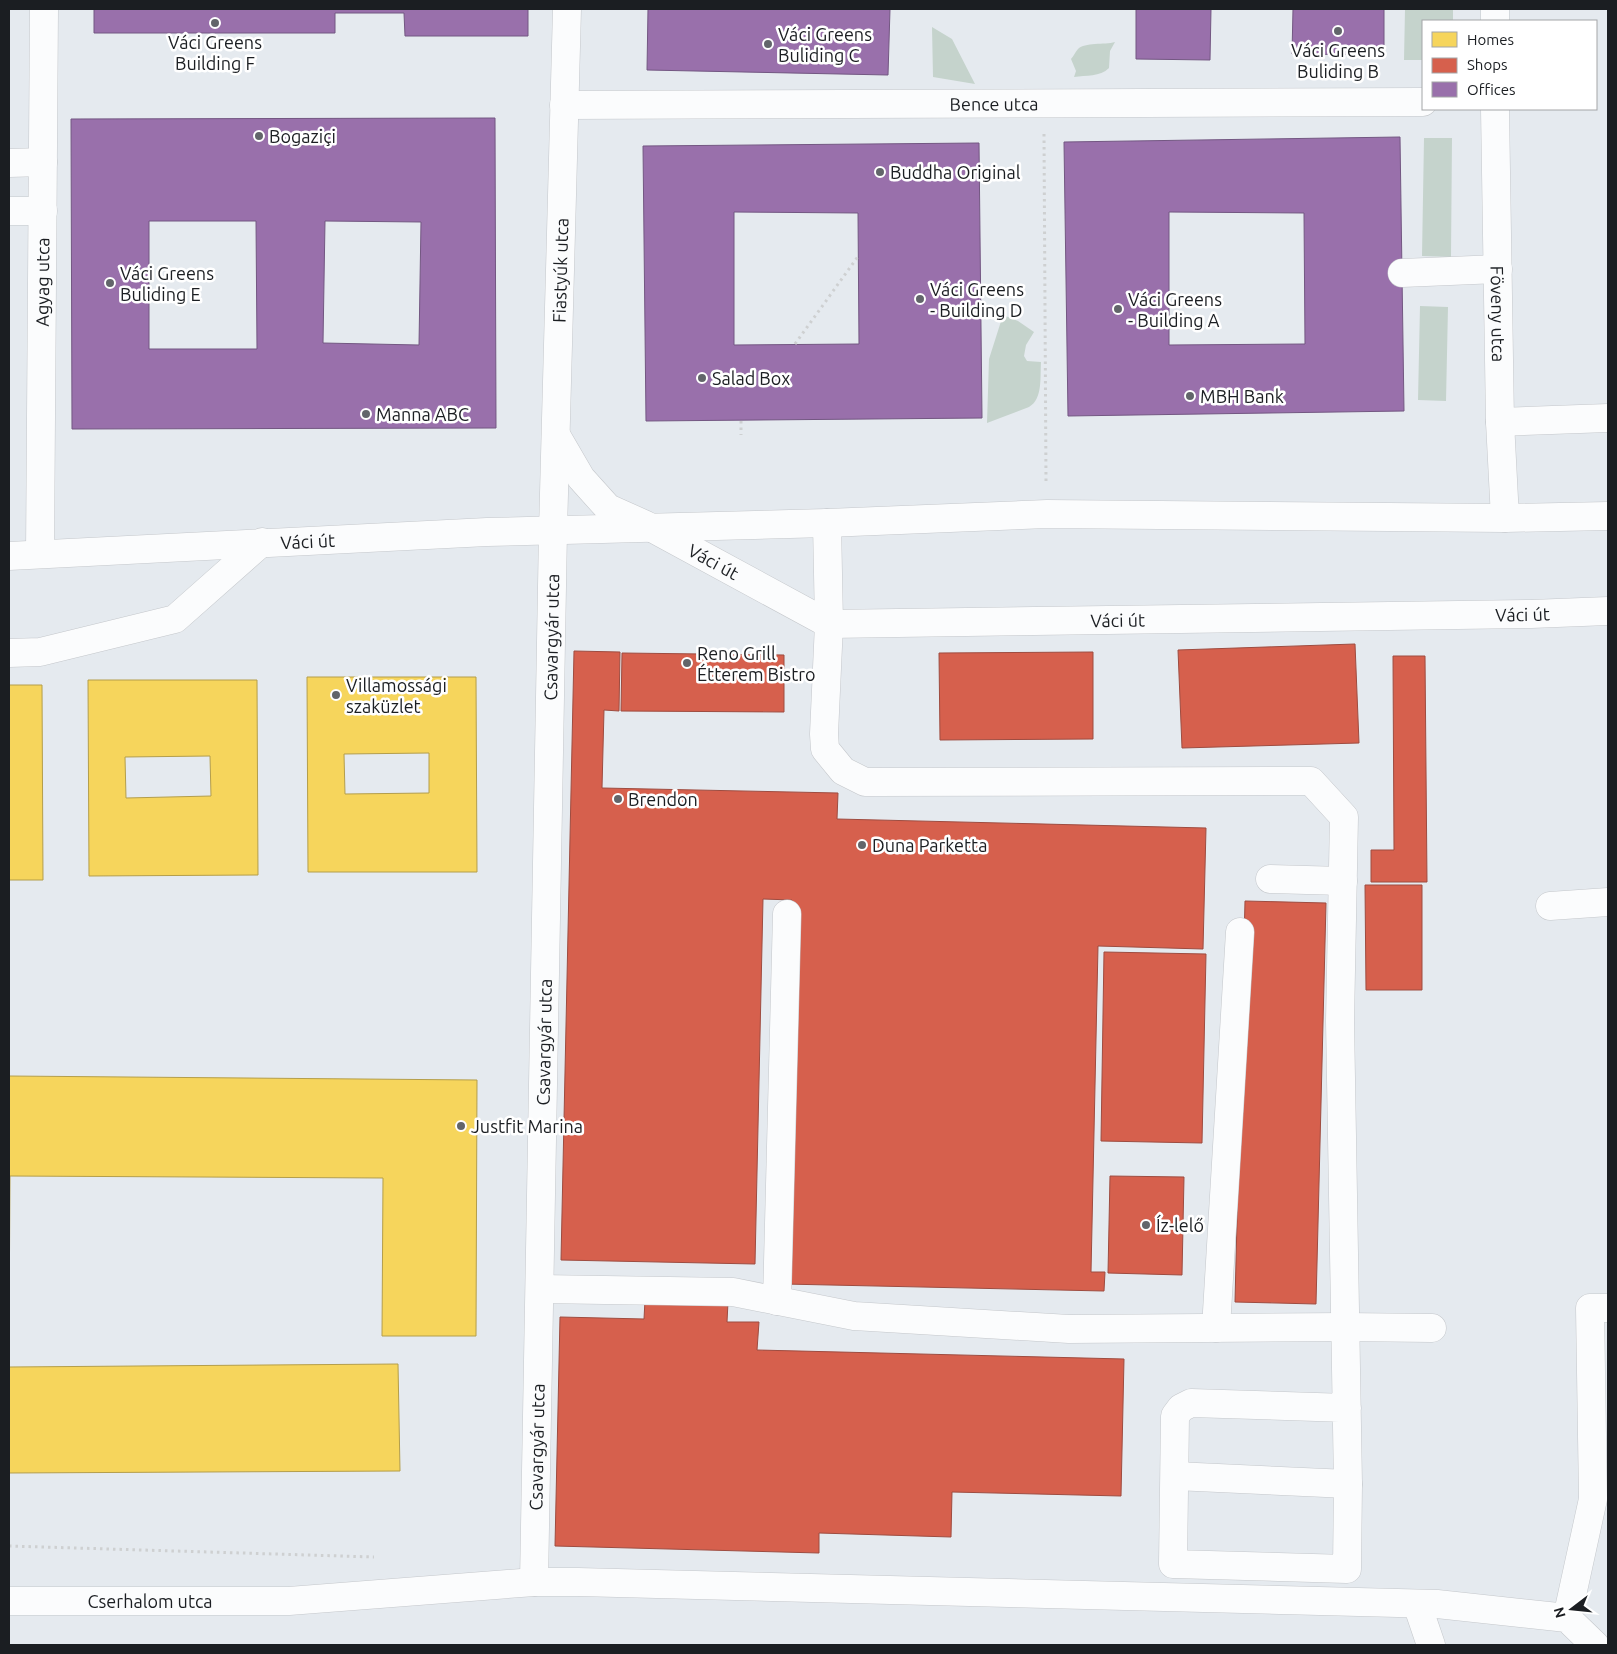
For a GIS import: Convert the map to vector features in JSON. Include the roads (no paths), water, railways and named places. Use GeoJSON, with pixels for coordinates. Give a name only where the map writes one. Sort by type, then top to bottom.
{"type":"FeatureCollection","features":[{"type":"Feature","properties":{"kind":"street","name":"Agyag utca"},"geometry":{"type":"LineString","coordinates":[[40,554],[44,9]]}},
{"type":"Feature","properties":{"kind":"street","name":"Fiastyúk utca"},"geometry":{"type":"LineString","coordinates":[[554,531],[567,9]]}},
{"type":"Feature","properties":{"kind":"street","name":"Bence utca"},"geometry":{"type":"LineString","coordinates":[[564,105],[1422,102]]}},
{"type":"Feature","properties":{"kind":"street","name":"Föveny utca"},"geometry":{"type":"LineString","coordinates":[[1495,110],[1500,422],[1505,518]]}},
{"type":"Feature","properties":{"kind":"street"},"geometry":{"type":"LineString","coordinates":[[9,163],[43,162]]}},
{"type":"Feature","properties":{"kind":"street"},"geometry":{"type":"LineString","coordinates":[[9,211],[43,211]]}},
{"type":"Feature","properties":{"kind":"street"},"geometry":{"type":"LineString","coordinates":[[1402,273],[1498,269]]}},
{"type":"Feature","properties":{"kind":"street"},"geometry":{"type":"LineString","coordinates":[[1500,422],[1608,418]]}},
{"type":"Feature","properties":{"kind":"street"},"geometry":{"type":"LineString","coordinates":[[556,435],[581,478],[608,508],[652,528]]}},
{"type":"Feature","properties":{"kind":"street","name":"Váci út"},"geometry":{"type":"LineString","coordinates":[[9,556],[262,542],[1046,514],[1505,518],[1608,516]]}},
{"type":"Feature","properties":{"kind":"street"},"geometry":{"type":"LineString","coordinates":[[827,523],[829,624],[825,742],[826,749],[843,771],[865,782],[1311,781],[1344,817],[1340,1020],[1348,1484],[1347,1568],[1173,1564],[1175,1416],[1181,1408],[1191,1403],[1346,1408]]}},
{"type":"Feature","properties":{"kind":"street","name":"Váci út"},"geometry":{"type":"LineString","coordinates":[[652,528],[829,624],[1608,611]]}},
{"type":"Feature","properties":{"kind":"street","name":"Csavargyár utca"},"geometry":{"type":"LineString","coordinates":[[534,1582],[554,531]]}},
{"type":"Feature","properties":{"kind":"street","name":"Váci út"},"geometry":{"type":"LineString","coordinates":[[9,653],[40,652],[175,618],[262,542]]}},
{"type":"Feature","properties":{"kind":"street"},"geometry":{"type":"LineString","coordinates":[[1270,879],[1343,881]]}},
{"type":"Feature","properties":{"kind":"street"},"geometry":{"type":"LineString","coordinates":[[1550,906],[1608,902]]}},
{"type":"Feature","properties":{"kind":"street"},"geometry":{"type":"LineString","coordinates":[[777,1301],[786,914]]}},
{"type":"Feature","properties":{"kind":"street"},"geometry":{"type":"LineString","coordinates":[[1216,1328],[1240,932]]}},
{"type":"Feature","properties":{"kind":"street"},"geometry":{"type":"LineString","coordinates":[[540,1290],[734,1292],[854,1316],[1070,1329],[1345,1326],[1432,1328]]}},
{"type":"Feature","properties":{"kind":"street"},"geometry":{"type":"LineString","coordinates":[[1595,1645],[1567,1618],[1601,1499],[1590,1308],[1608,1308]]}},
{"type":"Feature","properties":{"kind":"street"},"geometry":{"type":"LineString","coordinates":[[1175,1476],[1348,1484]]}},
{"type":"Feature","properties":{"kind":"street","name":"Cserhalom utca"},"geometry":{"type":"LineString","coordinates":[[9,1601],[290,1601],[534,1582],[1437,1604],[1567,1618]]}},
{"type":"Feature","properties":{"kind":"street"},"geometry":{"type":"LineString","coordinates":[[1417,1604],[1431,1645]]}},
{"type":"Feature","properties":{"kind":"place","name":"Váci Greens Building F"},"geometry":{"type":"Point","coordinates":[215,23]}},
{"type":"Feature","properties":{"kind":"place","name":"Váci Greens Buliding B"},"geometry":{"type":"Point","coordinates":[1338,31]}},
{"type":"Feature","properties":{"kind":"place","name":"Váci Greens Buliding C"},"geometry":{"type":"Point","coordinates":[768,44]}},
{"type":"Feature","properties":{"kind":"place","name":"Bogaziçi"},"geometry":{"type":"Point","coordinates":[259,136]}},
{"type":"Feature","properties":{"kind":"place","name":"Buddha Original"},"geometry":{"type":"Point","coordinates":[880,172]}},
{"type":"Feature","properties":{"kind":"place","name":"Váci Greens Buliding E"},"geometry":{"type":"Point","coordinates":[110,283]}},
{"type":"Feature","properties":{"kind":"place","name":"Váci Greens - Building D"},"geometry":{"type":"Point","coordinates":[920,299]}},
{"type":"Feature","properties":{"kind":"place","name":"Váci Greens - Building A"},"geometry":{"type":"Point","coordinates":[1118,309]}},
{"type":"Feature","properties":{"kind":"place","name":"Salad Box"},"geometry":{"type":"Point","coordinates":[702,378]}},
{"type":"Feature","properties":{"kind":"place","name":"MBH Bank"},"geometry":{"type":"Point","coordinates":[1190,396]}},
{"type":"Feature","properties":{"kind":"place","name":"Manna ABC"},"geometry":{"type":"Point","coordinates":[366,414]}},
{"type":"Feature","properties":{"kind":"place","name":"Reno Grill Étterem Bistro"},"geometry":{"type":"Point","coordinates":[687,663]}},
{"type":"Feature","properties":{"kind":"place","name":"Villamossági szaküzlet"},"geometry":{"type":"Point","coordinates":[336,695]}},
{"type":"Feature","properties":{"kind":"place","name":"Brendon"},"geometry":{"type":"Point","coordinates":[618,799]}},
{"type":"Feature","properties":{"kind":"place","name":"Duna Parketta"},"geometry":{"type":"Point","coordinates":[862,845]}},
{"type":"Feature","properties":{"kind":"place","name":"Justfit Marina"},"geometry":{"type":"Point","coordinates":[461,1126]}},
{"type":"Feature","properties":{"kind":"place","name":"Íz-lelő"},"geometry":{"type":"Point","coordinates":[1146,1225]}}]}
